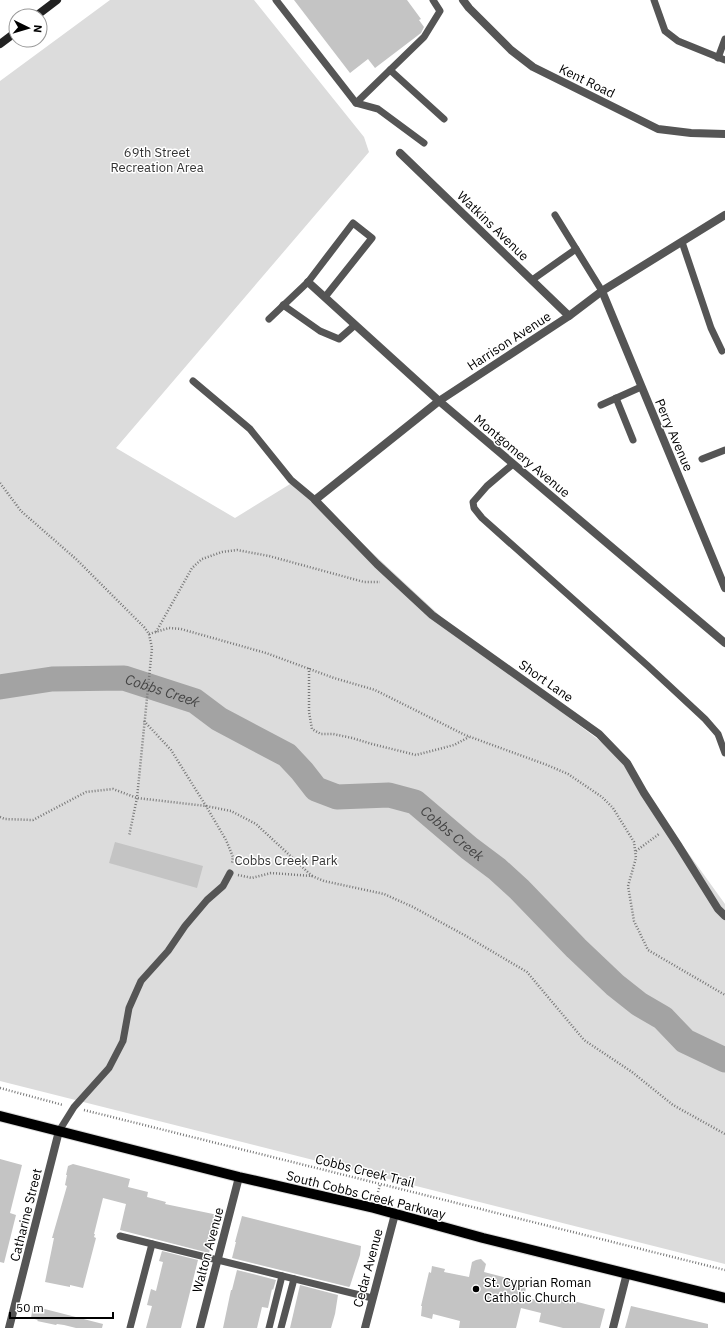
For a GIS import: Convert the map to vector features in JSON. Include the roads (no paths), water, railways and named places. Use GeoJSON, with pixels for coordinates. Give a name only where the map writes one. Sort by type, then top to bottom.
{"type":"FeatureCollection","features":[{"type":"Feature","properties":{"kind":"main road"},"geometry":{"type":"LineString","coordinates":[[46,8],[57,0]]}},
{"type":"Feature","properties":{"kind":"main road","name":"South Cobbs Creek Parkway"},"geometry":{"type":"LineString","coordinates":[[0,1116],[725,1298]]}},
{"type":"Feature","properties":{"kind":"street","name":"Kent Road"},"geometry":{"type":"LineString","coordinates":[[463,0],[469,8],[511,50],[540,71],[658,129],[691,133],[725,134]]}},
{"type":"Feature","properties":{"kind":"street","name":"Watkins Avenue"},"geometry":{"type":"LineString","coordinates":[[400,153],[569,316]]}},
{"type":"Feature","properties":{"kind":"street","name":"Harrison Avenue"},"geometry":{"type":"LineString","coordinates":[[315,500],[439,401],[569,316],[602,291],[725,215]]}},
{"type":"Feature","properties":{"kind":"street","name":"Montgomery Avenue"},"geometry":{"type":"LineString","coordinates":[[308,282],[439,401],[725,643]]}},
{"type":"Feature","properties":{"kind":"street","name":"Perry Avenue"},"geometry":{"type":"LineString","coordinates":[[602,291],[640,387],[725,588]]}},
{"type":"Feature","properties":{"kind":"street","name":"Short Lane"},"geometry":{"type":"LineString","coordinates":[[315,500],[377,564],[432,615],[599,734],[627,763],[644,793],[718,909],[725,916]]}},
{"type":"Feature","properties":{"kind":"street","name":"Catharine Street"},"geometry":{"type":"LineString","coordinates":[[10,1328],[59,1131]]}},
{"type":"Feature","properties":{"kind":"street","name":"Walton Avenue"},"geometry":{"type":"LineString","coordinates":[[200,1328],[239,1177]]}},
{"type":"Feature","properties":{"kind":"street","name":"Cedar Avenue"},"geometry":{"type":"LineString","coordinates":[[365,1328],[395,1214]]}},
{"type":"Feature","properties":{"kind":"street"},"geometry":{"type":"LineString","coordinates":[[613,1328],[627,1273]]}},
{"type":"Feature","properties":{"kind":"lane"},"geometry":{"type":"LineString","coordinates":[[276,0],[356,103],[378,109],[424,143]]}},
{"type":"Feature","properties":{"kind":"lane"},"geometry":{"type":"LineString","coordinates":[[356,103],[424,37],[440,11],[433,0]]}},
{"type":"Feature","properties":{"kind":"lane"},"geometry":{"type":"LineString","coordinates":[[654,0],[664,31],[678,41],[725,60]]}},
{"type":"Feature","properties":{"kind":"lane"},"geometry":{"type":"LineString","coordinates":[[718,58],[725,39]]}},
{"type":"Feature","properties":{"kind":"lane"},"geometry":{"type":"LineString","coordinates":[[390,70],[444,119]]}},
{"type":"Feature","properties":{"kind":"lane"},"geometry":{"type":"LineString","coordinates":[[555,215],[602,291]]}},
{"type":"Feature","properties":{"kind":"lane"},"geometry":{"type":"LineString","coordinates":[[269,319],[308,282],[353,223],[372,238],[325,297]]}},
{"type":"Feature","properties":{"kind":"lane"},"geometry":{"type":"LineString","coordinates":[[682,242],[711,328],[722,351]]}},
{"type":"Feature","properties":{"kind":"lane"},"geometry":{"type":"LineString","coordinates":[[532,280],[576,249]]}},
{"type":"Feature","properties":{"kind":"lane"},"geometry":{"type":"LineString","coordinates":[[283,305],[320,331],[339,340],[355,325]]}},
{"type":"Feature","properties":{"kind":"lane"},"geometry":{"type":"LineString","coordinates":[[193,381],[250,429],[291,480],[315,500]]}},
{"type":"Feature","properties":{"kind":"lane"},"geometry":{"type":"LineString","coordinates":[[601,406],[640,387]]}},
{"type":"Feature","properties":{"kind":"lane"},"geometry":{"type":"LineString","coordinates":[[616,398],[633,440]]}},
{"type":"Feature","properties":{"kind":"lane"},"geometry":{"type":"LineString","coordinates":[[702,459],[725,450]]}},
{"type":"Feature","properties":{"kind":"lane"},"geometry":{"type":"LineString","coordinates":[[514,464],[478,495],[473,502],[474,508],[482,518],[648,666],[705,719],[718,734],[725,753]]}},
{"type":"Feature","properties":{"kind":"lane"},"geometry":{"type":"LineString","coordinates":[[59,1131],[74,1107],[109,1068],[124,1041],[129,1008],[141,981],[168,951],[185,926],[207,900],[223,886],[230,873]]}},
{"type":"Feature","properties":{"kind":"lane"},"geometry":{"type":"LineString","coordinates":[[120,1236],[372,1298]]}},
{"type":"Feature","properties":{"kind":"lane"},"geometry":{"type":"LineString","coordinates":[[130,1328],[152,1244]]}},
{"type":"Feature","properties":{"kind":"lane"},"geometry":{"type":"LineString","coordinates":[[269,1328],[282,1276]]}},
{"type":"Feature","properties":{"kind":"lane"},"geometry":{"type":"LineString","coordinates":[[281,1328],[294,1279]]}},
{"type":"Feature","properties":{"kind":"waterway","name":"Cobbs Creek"},"geometry":{"type":"LineString","coordinates":[[0,687],[52,679],[124,678],[195,701],[219,719],[287,755],[316,789],[337,797],[389,795],[415,802],[469,848],[497,869],[519,889],[576,948],[615,985],[639,1004],[663,1018],[685,1041],[725,1060]]}},
{"type":"Feature","properties":{"kind":"place","name":"St. Cyprian Roman Catholic Church"},"geometry":{"type":"Point","coordinates":[476,1289]}},
{"type":"Feature","properties":{"kind":"park label","name":"69th Street Recreation Area"},"geometry":{"type":"Point","coordinates":[157,160]}},
{"type":"Feature","properties":{"kind":"park label","name":"Cobbs Creek Park"},"geometry":{"type":"Point","coordinates":[286,860]}}]}
